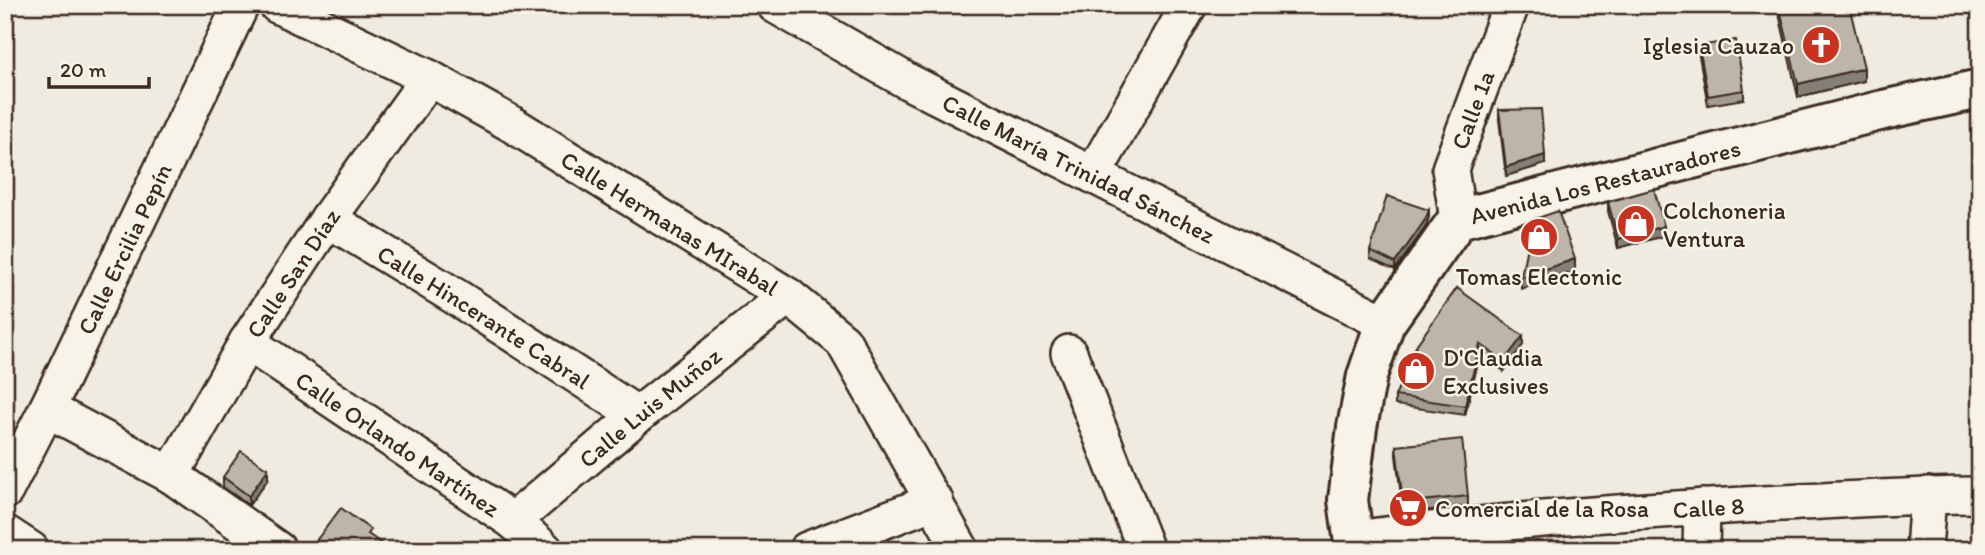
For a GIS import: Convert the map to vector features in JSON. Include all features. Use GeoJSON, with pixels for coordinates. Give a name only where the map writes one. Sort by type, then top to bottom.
{"type":"FeatureCollection","features":[{"type":"Feature","properties":{"kind":"street","name":"Calle Ercilia Pepín"},"geometry":{"type":"LineString","coordinates":[[5,491],[241,5]]}},
{"type":"Feature","properties":{"kind":"street","name":"Calle Hermanas MIrabal"},"geometry":{"type":"LineString","coordinates":[[277,5],[429,78],[510,123],[788,296],[843,341],[961,550]]}},
{"type":"Feature","properties":{"kind":"street","name":"Calle María Trinidad Sánchez"},"geometry":{"type":"LineString","coordinates":[[775,5],[907,81],[1385,323]]}},
{"type":"Feature","properties":{"kind":"street"},"geometry":{"type":"LineString","coordinates":[[1093,175],[1189,5]]}},
{"type":"Feature","properties":{"kind":"street","name":"Calle 1a"},"geometry":{"type":"LineString","coordinates":[[1458,219],[1450,169],[1511,5]]}},
{"type":"Feature","properties":{"kind":"street","name":"Calle San Díaz"},"geometry":{"type":"LineString","coordinates":[[171,475],[247,342],[328,219],[429,78]]}},
{"type":"Feature","properties":{"kind":"street","name":"Avenida Los Restauradores"},"geometry":{"type":"LineString","coordinates":[[1354,545],[1348,500],[1357,427],[1367,376],[1385,323],[1458,219],[1882,110],[1980,89]]}},
{"type":"Feature","properties":{"kind":"street","name":"Calle Hincerante Cabral"},"geometry":{"type":"LineString","coordinates":[[328,219],[456,297],[638,415]]}},
{"type":"Feature","properties":{"kind":"street","name":"Calle Luis Muñoz"},"geometry":{"type":"LineString","coordinates":[[513,522],[638,415],[788,296]]}},
{"type":"Feature","properties":{"kind":"street","name":"Calle Orlando Martínez"},"geometry":{"type":"LineString","coordinates":[[247,342],[513,522],[545,550]]}},
{"type":"Feature","properties":{"kind":"street"},"geometry":{"type":"LineString","coordinates":[[1069,353],[1146,550]]}},
{"type":"Feature","properties":{"kind":"street"},"geometry":{"type":"LineString","coordinates":[[47,409],[171,475],[278,550]]}},
{"type":"Feature","properties":{"kind":"street"},"geometry":{"type":"LineString","coordinates":[[1924,550],[1928,495]]}},
{"type":"Feature","properties":{"kind":"street","name":"Calle 8"},"geometry":{"type":"LineString","coordinates":[[1354,545],[1449,527],[1702,507],[1928,495],[1980,495]]}},
{"type":"Feature","properties":{"kind":"street"},"geometry":{"type":"LineString","coordinates":[[807,550],[935,502]]}},
{"type":"Feature","properties":{"kind":"street"},"geometry":{"type":"LineString","coordinates":[[1700,550],[1702,507]]}},
{"type":"Feature","properties":{"kind":"street"},"geometry":{"type":"LineString","coordinates":[[5,533],[31,550]]}},
{"type":"Feature","properties":{"kind":"building","name":"Iglesia Cauzao"},"geometry":{"type":"Polygon","coordinates":[[[1779,5],[1849,5],[1864,68],[1798,84],[1779,5]]]}},
{"type":"Feature","properties":{"kind":"building"},"geometry":{"type":"Polygon","coordinates":[[[1736,40],[1744,90],[1708,96],[1699,46],[1736,40]]]}},
{"type":"Feature","properties":{"kind":"building"},"geometry":{"type":"Polygon","coordinates":[[[1541,109],[1545,155],[1506,167],[1499,110],[1541,109]]]}},
{"type":"Feature","properties":{"kind":"building","name":"Colchoneria Ventura"},"geometry":{"type":"Polygon","coordinates":[[[1654,189],[1664,226],[1618,239],[1608,202],[1654,189]]]}},
{"type":"Feature","properties":{"kind":"building"},"geometry":{"type":"Polygon","coordinates":[[[1387,196],[1429,210],[1395,263],[1370,251],[1387,196]]]}},
{"type":"Feature","properties":{"kind":"building"},"geometry":{"type":"Polygon","coordinates":[[[1558,211],[1575,259],[1521,277],[1532,220],[1558,211]]]}},
{"type":"Feature","properties":{"kind":"building"},"geometry":{"type":"Polygon","coordinates":[[[1457,288],[1523,336],[1504,361],[1480,344],[1465,406],[1395,396],[1417,344],[1457,288]]]}},
{"type":"Feature","properties":{"kind":"building"},"geometry":{"type":"Polygon","coordinates":[[[1462,439],[1468,496],[1403,503],[1396,446],[1462,439]]]}},
{"type":"Feature","properties":{"kind":"building"},"geometry":{"type":"Polygon","coordinates":[[[241,451],[268,469],[249,496],[223,477],[241,451]]]}},
{"type":"Feature","properties":{"kind":"building"},"geometry":{"type":"Polygon","coordinates":[[[341,508],[371,530],[368,534],[391,550],[309,550],[341,508]]]}},
{"type":"Feature","properties":{"kind":"place","name":"Iglesia Cauzao"},"geometry":{"type":"Point","coordinates":[1821,45]}},
{"type":"Feature","properties":{"kind":"place","name":"Colchoneria Ventura"},"geometry":{"type":"Point","coordinates":[1636,224]}},
{"type":"Feature","properties":{"kind":"place","name":"Tomas Electonic"},"geometry":{"type":"Point","coordinates":[1539,237]}},
{"type":"Feature","properties":{"kind":"place","name":"D'Claudia Exclusives"},"geometry":{"type":"Point","coordinates":[1416,371]}},
{"type":"Feature","properties":{"kind":"place","name":"Comercial de la Rosa"},"geometry":{"type":"Point","coordinates":[1408,508]}}]}
